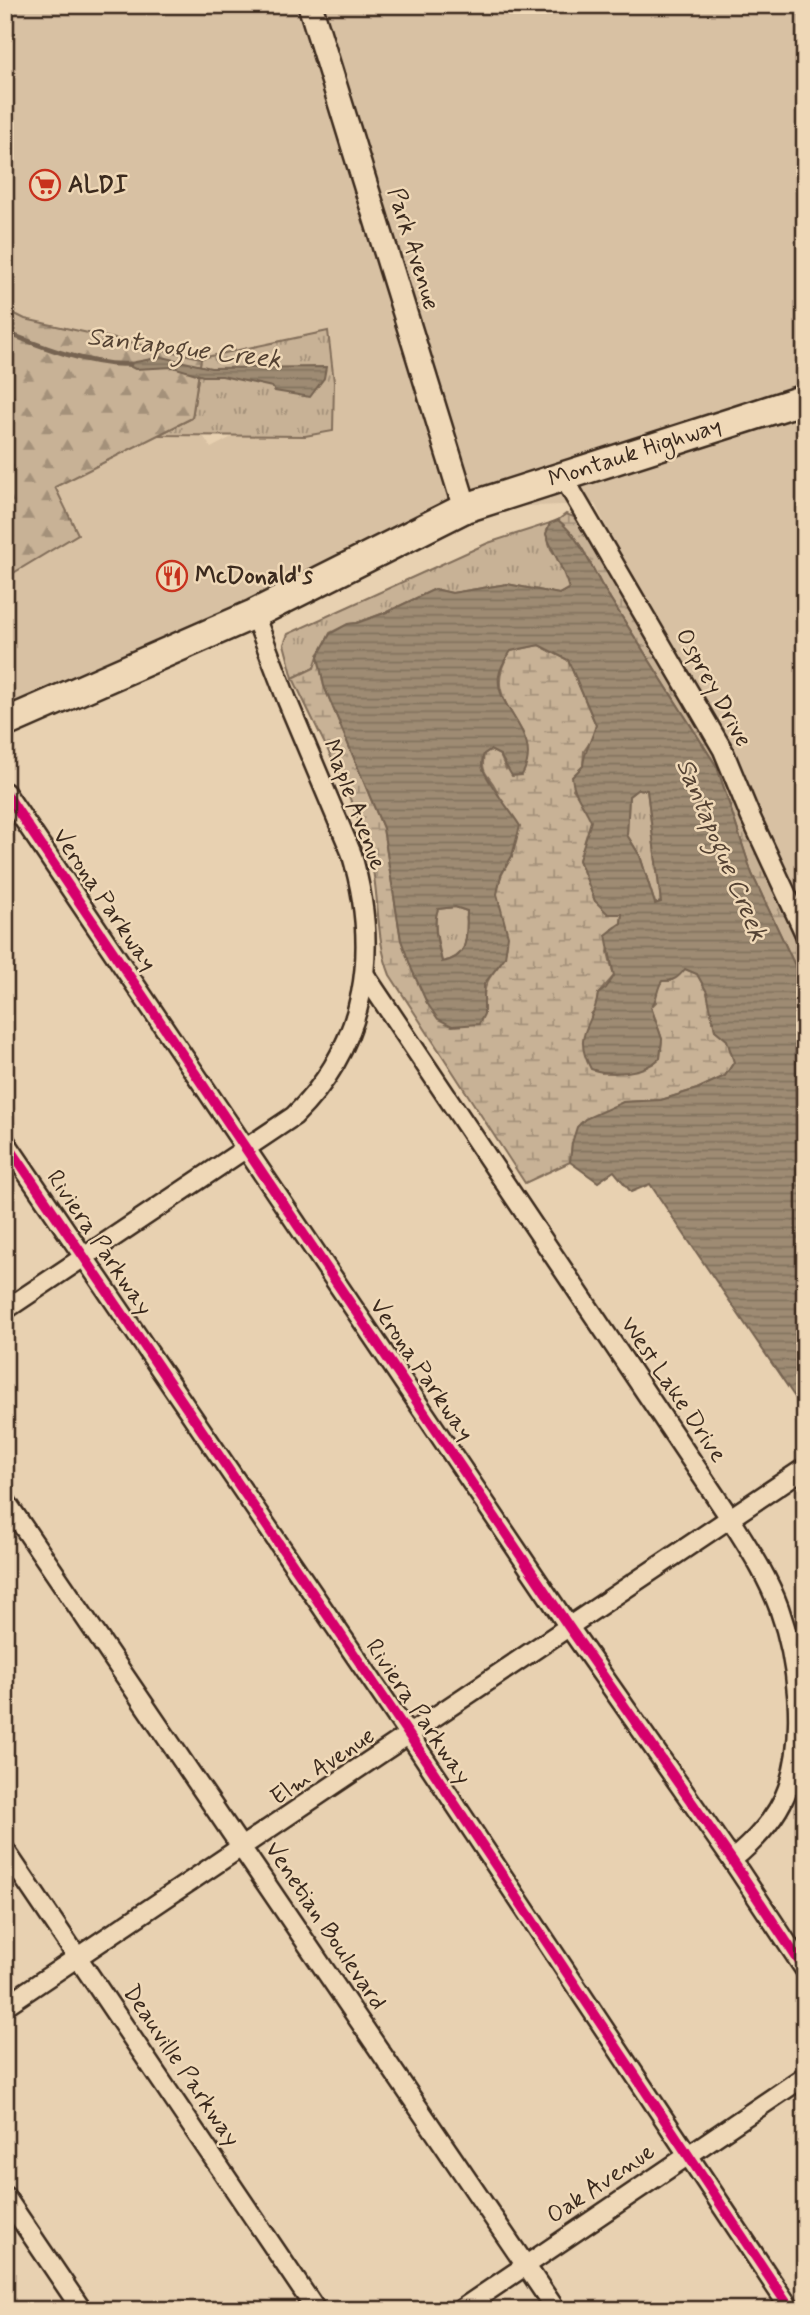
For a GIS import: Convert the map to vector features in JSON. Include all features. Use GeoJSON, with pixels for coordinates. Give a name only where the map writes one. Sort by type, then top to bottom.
{"type":"FeatureCollection","features":[{"type":"Feature","properties":{"kind":"main road","name":"Montauk Highway"},"geometry":{"type":"LineString","coordinates":[[5,723],[254,614],[465,508],[805,399]]}},
{"type":"Feature","properties":{"kind":"street","name":"Park Avenue"},"geometry":{"type":"LineString","coordinates":[[310,5],[465,508]]}},
{"type":"Feature","properties":{"kind":"street","name":"Osprey Drive"},"geometry":{"type":"LineString","coordinates":[[562,475],[723,750],[751,818],[805,934]]}},
{"type":"Feature","properties":{"kind":"street","name":"Maple Avenue"},"geometry":{"type":"LineString","coordinates":[[5,1310],[294,1116],[324,1083],[336,1065],[353,1027],[365,975],[365,938],[357,872],[254,614]]}},
{"type":"Feature","properties":{"kind":"street","name":"Verona Parkway"},"geometry":{"type":"LineString","coordinates":[[5,792],[569,1627],[732,1860],[805,1970]]}},
{"type":"Feature","properties":{"kind":"street","name":"West Lake Drive"},"geometry":{"type":"LineString","coordinates":[[365,975],[730,1518],[756,1558],[779,1607],[793,1666],[797,1712],[794,1763],[787,1790],[778,1809],[751,1844],[732,1860]]}},
{"type":"Feature","properties":{"kind":"street","name":"Riviera Parkway"},"geometry":{"type":"LineString","coordinates":[[5,1141],[409,1735],[791,2310]]}},
{"type":"Feature","properties":{"kind":"street","name":"Elm Avenue"},"geometry":{"type":"LineString","coordinates":[[5,2006],[803,1469]]}},
{"type":"Feature","properties":{"kind":"street","name":"Venetian Boulevard"},"geometry":{"type":"LineString","coordinates":[[5,1500],[556,2310]]}},
{"type":"Feature","properties":{"kind":"street","name":"Deauville Parkway"},"geometry":{"type":"LineString","coordinates":[[5,1850],[316,2310]]}},
{"type":"Feature","properties":{"kind":"street","name":"Oak Avenue"},"geometry":{"type":"LineString","coordinates":[[460,2310],[805,2076]]}},
{"type":"Feature","properties":{"kind":"street"},"geometry":{"type":"LineString","coordinates":[[5,2196],[82,2310]]}},
{"type":"Feature","properties":{"kind":"shaded area"},"geometry":{"type":"Polygon","coordinates":[[[5,5],[805,5],[805,969],[721,762],[595,504],[465,508],[389,536],[5,707],[5,578],[78,534],[55,487],[192,418],[211,448],[305,398],[322,367],[331,336],[201,358],[25,319],[5,309],[5,5]]]}},
{"type":"Feature","properties":{"kind":"green space"},"geometry":{"type":"Polygon","coordinates":[[[5,309],[25,319],[201,358],[192,418],[55,487],[78,534],[5,578],[5,309]]]}},
{"type":"Feature","properties":{"kind":"green space"},"geometry":{"type":"Polygon","coordinates":[[[328,331],[334,382],[333,431],[305,436],[158,435],[192,418],[201,358],[328,331]]]}},
{"type":"Feature","properties":{"kind":"green space"},"geometry":{"type":"Polygon","coordinates":[[[566,514],[574,517],[721,755],[805,962],[805,987],[752,874],[717,767],[601,584],[582,549],[558,520],[566,514]]]}},
{"type":"Feature","properties":{"kind":"green space"},"geometry":{"type":"Polygon","coordinates":[[[550,523],[546,534],[551,549],[562,565],[569,588],[559,594],[507,584],[452,593],[435,589],[387,612],[348,624],[330,633],[314,668],[293,678],[284,644],[288,634],[488,543],[550,523]]]}},
{"type":"Feature","properties":{"kind":"green space"},"geometry":{"type":"Polygon","coordinates":[[[539,645],[568,660],[596,725],[591,741],[584,751],[583,766],[573,789],[592,821],[579,860],[595,901],[622,914],[621,923],[613,928],[608,952],[614,976],[598,994],[596,1009],[591,1014],[602,1073],[636,1070],[660,1058],[662,1039],[651,1007],[656,1002],[656,990],[662,981],[671,981],[685,969],[697,974],[707,992],[715,1030],[727,1040],[734,1062],[725,1076],[697,1089],[661,1100],[623,1102],[572,1143],[570,1162],[525,1183],[390,975],[382,947],[374,874],[364,837],[347,791],[293,678],[314,668],[318,656],[324,686],[383,828],[401,940],[427,1003],[484,997],[487,982],[506,949],[506,935],[497,891],[512,856],[499,795],[484,770],[484,754],[490,750],[500,755],[506,769],[524,735],[502,694],[500,675],[510,651],[539,645]]]}},
{"type":"Feature","properties":{"kind":"green space"},"geometry":{"type":"Polygon","coordinates":[[[638,789],[647,790],[661,902],[655,904],[640,856],[627,835],[629,796],[638,789]]]}},
{"type":"Feature","properties":{"kind":"green space"},"geometry":{"type":"Polygon","coordinates":[[[455,907],[467,911],[465,944],[458,955],[442,962],[436,915],[438,909],[455,907]]]}},
{"type":"Feature","properties":{"kind":"water"},"geometry":{"type":"Polygon","coordinates":[[[162,357],[211,368],[326,367],[324,378],[310,397],[275,391],[272,387],[222,376],[203,376],[173,367],[135,369],[125,364],[162,357]]]}},
{"type":"Feature","properties":{"kind":"water"},"geometry":{"type":"Polygon","coordinates":[[[558,520],[577,541],[601,584],[717,767],[752,874],[805,987],[805,1412],[650,1184],[631,1192],[614,1171],[598,1182],[570,1162],[577,1127],[585,1119],[623,1102],[661,1100],[697,1089],[725,1076],[734,1062],[727,1040],[715,1030],[707,992],[697,974],[685,969],[675,978],[662,981],[651,1007],[662,1039],[660,1058],[645,1067],[617,1073],[591,1069],[585,1057],[583,1038],[598,994],[614,976],[606,935],[621,923],[622,914],[608,914],[595,901],[579,860],[591,821],[577,794],[572,777],[583,766],[596,725],[568,660],[539,645],[511,651],[499,676],[499,688],[504,700],[524,734],[527,760],[522,775],[512,776],[500,755],[490,750],[483,758],[482,766],[488,779],[520,826],[512,856],[501,875],[497,894],[508,936],[505,957],[484,984],[484,1014],[479,1024],[452,1026],[438,1019],[427,1003],[401,940],[383,828],[324,686],[318,656],[330,634],[348,624],[387,612],[435,589],[452,593],[507,584],[559,594],[569,589],[546,534],[550,523],[558,520]],[[638,789],[629,796],[627,835],[640,856],[655,904],[661,902],[647,790],[638,789]],[[455,907],[438,909],[436,915],[436,935],[442,962],[458,955],[465,944],[467,911],[455,907]]]}},
{"type":"Feature","properties":{"kind":"waterway","name":"Santapogue Creek"},"geometry":{"type":"LineString","coordinates":[[5,332],[83,359],[130,364]]}},
{"type":"Feature","properties":{"kind":"cycle path"},"geometry":{"type":"LineString","coordinates":[[5,792],[569,1627],[732,1860],[805,1970]]}},
{"type":"Feature","properties":{"kind":"cycle path"},"geometry":{"type":"LineString","coordinates":[[5,1141],[409,1735],[791,2310]]}},
{"type":"Feature","properties":{"kind":"place","name":"ALDI"},"geometry":{"type":"Point","coordinates":[45,185]}},
{"type":"Feature","properties":{"kind":"place","name":"McDonald's"},"geometry":{"type":"Point","coordinates":[172,576]}}]}
